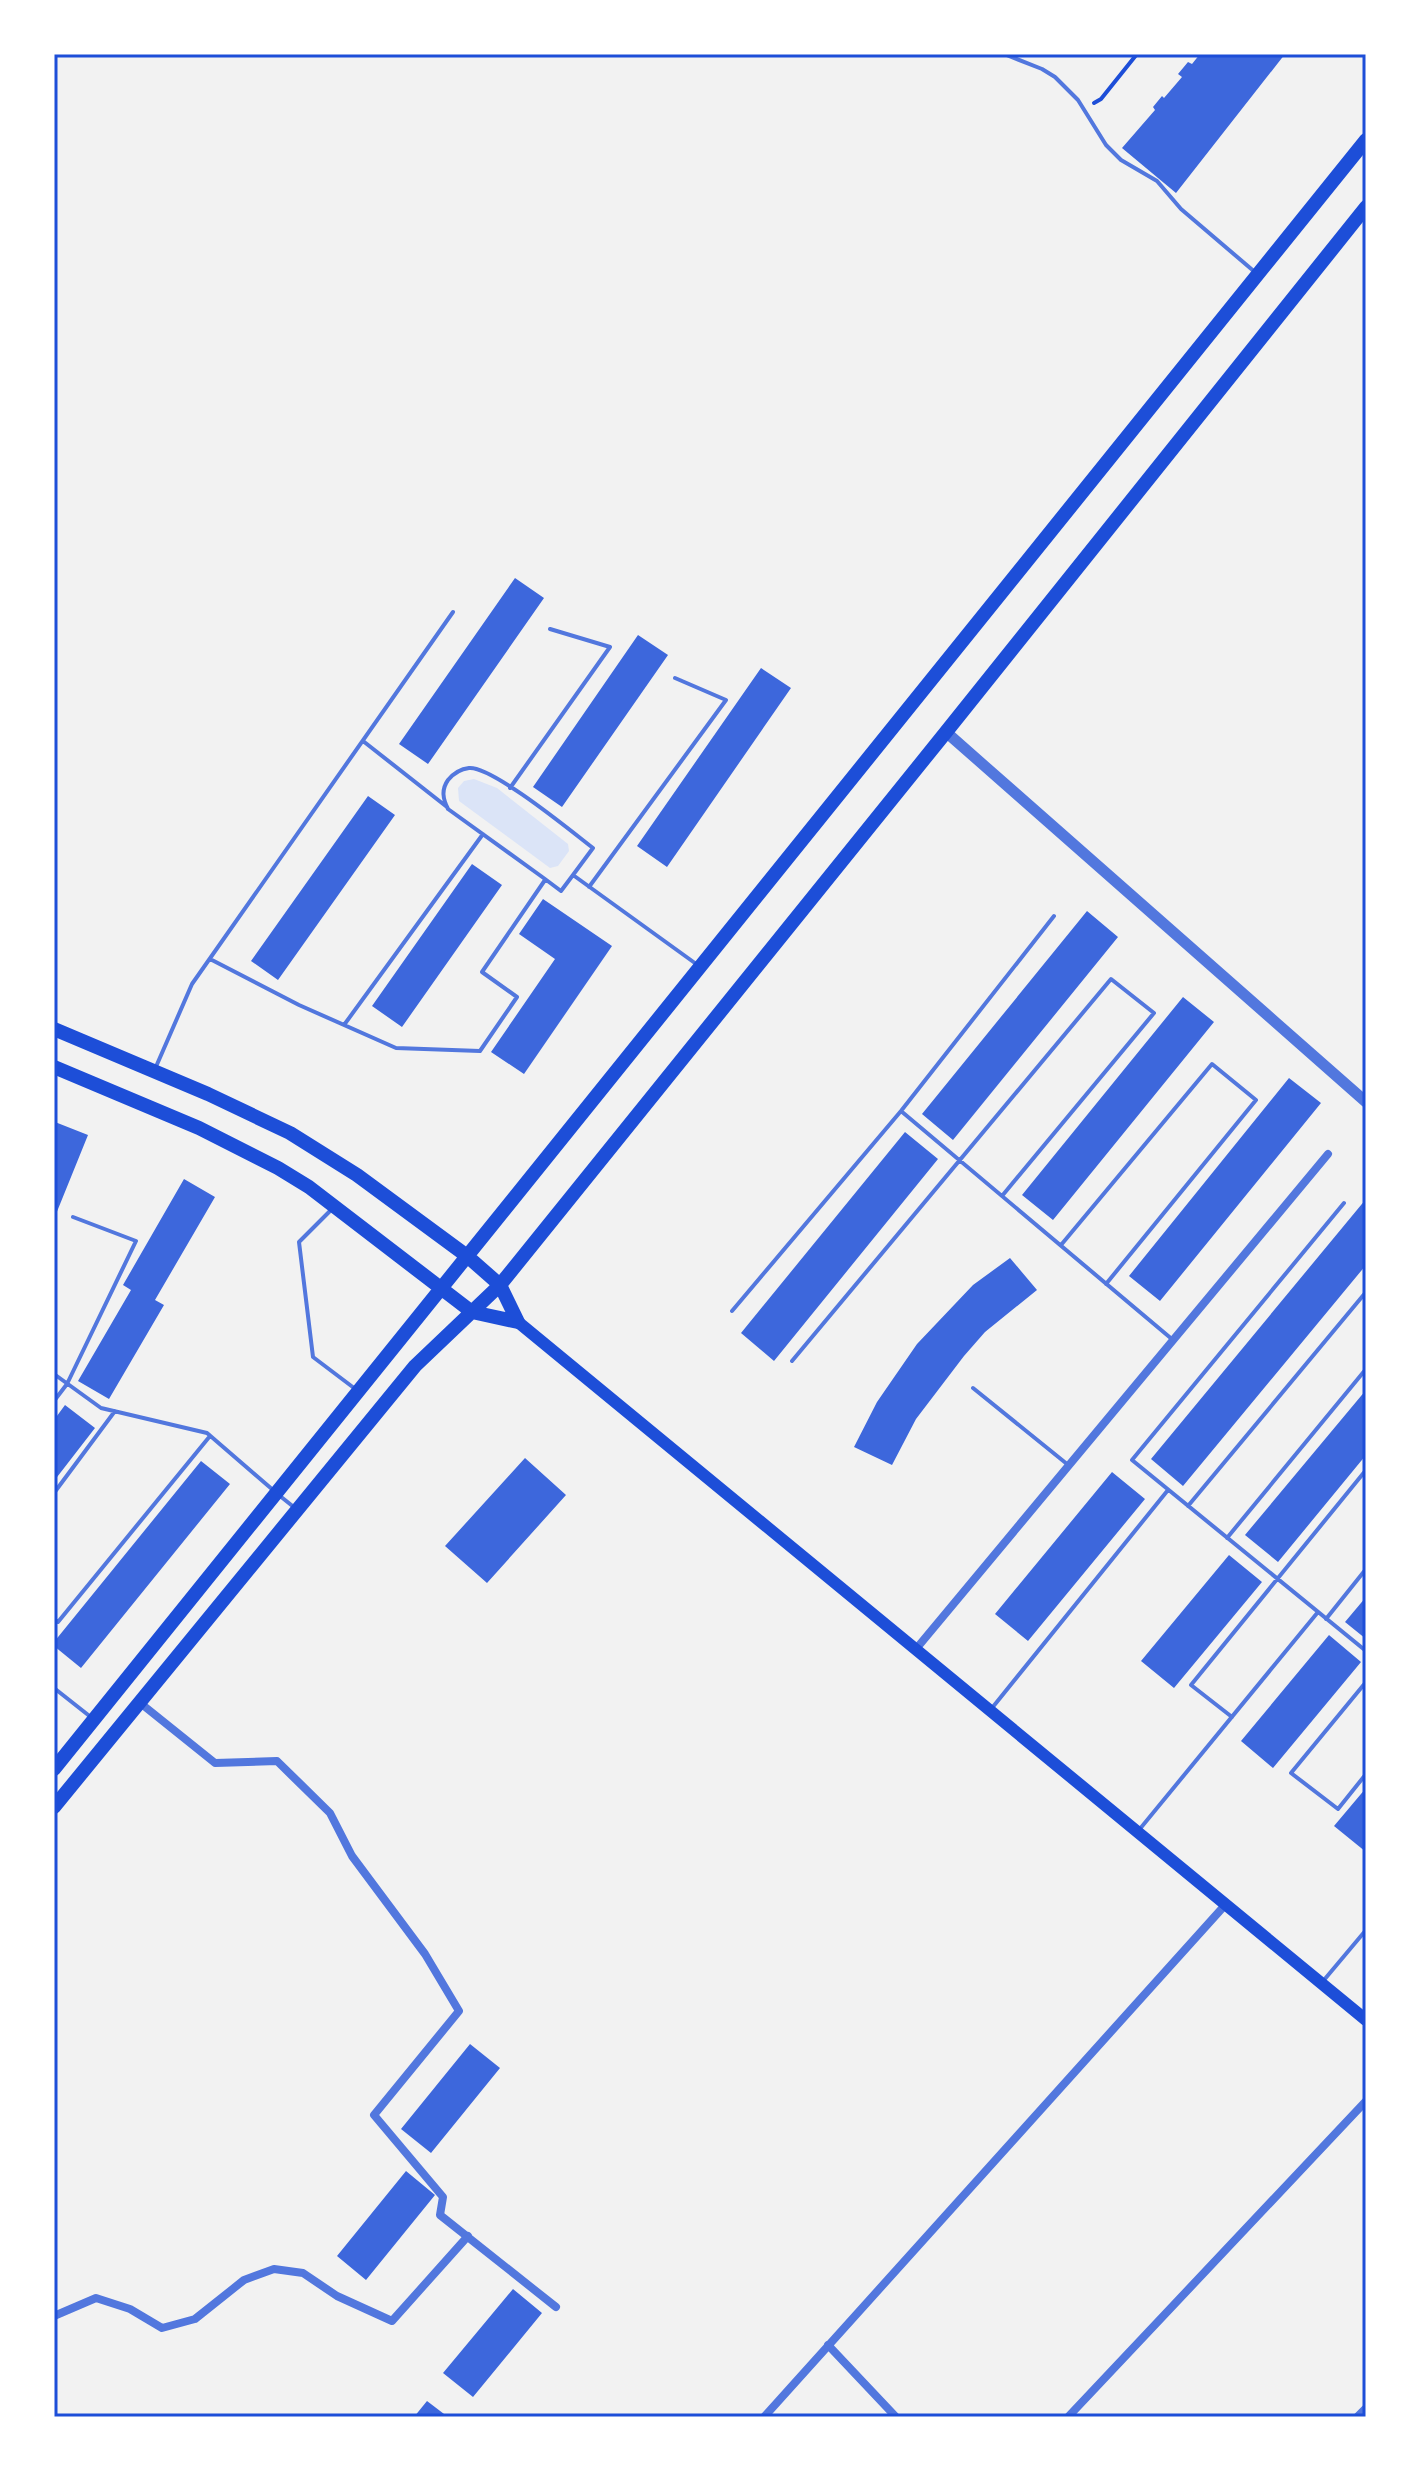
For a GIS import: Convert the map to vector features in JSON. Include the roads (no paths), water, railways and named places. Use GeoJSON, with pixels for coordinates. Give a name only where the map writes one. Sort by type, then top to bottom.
{"type":"FeatureCollection","features":[{"type":"Feature","properties":{"kind":"main road"},"geometry":{"type":"LineString","coordinates":[[54,1769],[59,1751],[94,1720],[1366,140]]}},
{"type":"Feature","properties":{"kind":"main road"},"geometry":{"type":"LineString","coordinates":[[54,1807],[415,1366],[500,1285],[1366,207]]}},
{"type":"Feature","properties":{"kind":"main road"},"geometry":{"type":"LineString","coordinates":[[54,1029],[208,1094],[290,1133],[357,1175],[467,1256],[500,1285],[518,1322],[1366,2020]]}},
{"type":"Feature","properties":{"kind":"main road"},"geometry":{"type":"LineString","coordinates":[[54,1067],[234,1144],[278,1168],[335,1206],[472,1312],[518,1322]]}},
{"type":"Feature","properties":{"kind":"street"},"geometry":{"type":"LineString","coordinates":[[946,732],[1366,1102]]}},
{"type":"Feature","properties":{"kind":"street"},"geometry":{"type":"LineString","coordinates":[[916,1649],[1328,1154]]}},
{"type":"Feature","properties":{"kind":"street"},"geometry":{"type":"LineString","coordinates":[[139,1702],[215,1763],[277,1761],[330,1813],[352,1856],[425,1954],[459,2011],[374,2115],[443,2197],[440,2215],[556,2307]]}},
{"type":"Feature","properties":{"kind":"street"},"geometry":{"type":"LineString","coordinates":[[764,2417],[1226,1904]]}},
{"type":"Feature","properties":{"kind":"street"},"geometry":{"type":"LineString","coordinates":[[1068,2417],[1366,2101]]}},
{"type":"Feature","properties":{"kind":"street"},"geometry":{"type":"LineString","coordinates":[[54,2316],[96,2298],[130,2309],[162,2328],[195,2319],[244,2280],[274,2269],[303,2273],[337,2296],[392,2321],[468,2236]]}},
{"type":"Feature","properties":{"kind":"street"},"geometry":{"type":"LineString","coordinates":[[828,2345],[896,2417]]}},
{"type":"Feature","properties":{"kind":"street"},"geometry":{"type":"LineString","coordinates":[[1357,2417],[1366,2408]]}},
{"type":"Feature","properties":{"kind":"lane"},"geometry":{"type":"LineString","coordinates":[[1004,54],[1055,77],[1083,108],[1106,145],[1121,160],[1157,181],[1181,209],[1258,274]]}},
{"type":"Feature","properties":{"kind":"lane"},"geometry":{"type":"LineString","coordinates":[[154,1072],[192,984],[453,612]]}},
{"type":"Feature","properties":{"kind":"lane"},"geometry":{"type":"LineString","coordinates":[[510,788],[610,647],[550,629]]}},
{"type":"Feature","properties":{"kind":"lane"},"geometry":{"type":"LineString","coordinates":[[589,887],[726,700],[675,678]]}},
{"type":"Feature","properties":{"kind":"lane"},"geometry":{"type":"LineString","coordinates":[[363,741],[448,809],[561,891],[593,848],[485,771],[469,768],[454,773],[445,784],[443,799],[448,809]]}},
{"type":"Feature","properties":{"kind":"lane"},"geometry":{"type":"LineString","coordinates":[[344,1025],[483,834]]}},
{"type":"Feature","properties":{"kind":"lane"},"geometry":{"type":"LineString","coordinates":[[573,875],[700,968]]}},
{"type":"Feature","properties":{"kind":"lane"},"geometry":{"type":"LineString","coordinates":[[210,959],[396,1048],[480,1051],[517,997],[482,972],[545,879]]}},
{"type":"Feature","properties":{"kind":"lane"},"geometry":{"type":"LineString","coordinates":[[732,1311],[901,1111],[1054,916]]}},
{"type":"Feature","properties":{"kind":"lane"},"geometry":{"type":"LineString","coordinates":[[792,1361],[1111,979],[1154,1013],[1002,1196]]}},
{"type":"Feature","properties":{"kind":"lane"},"geometry":{"type":"LineString","coordinates":[[1061,1245],[1212,1064],[1256,1100],[1106,1284]]}},
{"type":"Feature","properties":{"kind":"lane"},"geometry":{"type":"LineString","coordinates":[[901,1111],[1173,1340]]}},
{"type":"Feature","properties":{"kind":"lane"},"geometry":{"type":"LineString","coordinates":[[1344,1203],[1132,1460],[1366,1651]]}},
{"type":"Feature","properties":{"kind":"lane"},"geometry":{"type":"LineString","coordinates":[[335,1206],[299,1242],[313,1357],[358,1391]]}},
{"type":"Feature","properties":{"kind":"lane"},"geometry":{"type":"LineString","coordinates":[[54,1401],[67,1384],[136,1241],[73,1217]]}},
{"type":"Feature","properties":{"kind":"lane"},"geometry":{"type":"LineString","coordinates":[[1188,1506],[1366,1292]]}},
{"type":"Feature","properties":{"kind":"lane"},"geometry":{"type":"LineString","coordinates":[[1227,1538],[1366,1369]]}},
{"type":"Feature","properties":{"kind":"lane"},"geometry":{"type":"LineString","coordinates":[[54,1374],[101,1408],[194,1428],[211,1436],[297,1509]]}},
{"type":"Feature","properties":{"kind":"lane"},"geometry":{"type":"LineString","coordinates":[[973,1388],[1069,1465]]}},
{"type":"Feature","properties":{"kind":"lane"},"geometry":{"type":"LineString","coordinates":[[54,1493],[115,1411]]}},
{"type":"Feature","properties":{"kind":"lane"},"geometry":{"type":"LineString","coordinates":[[54,1619],[58,1622],[211,1436]]}},
{"type":"Feature","properties":{"kind":"lane"},"geometry":{"type":"LineString","coordinates":[[1232,1717],[1191,1685],[1366,1470]]}},
{"type":"Feature","properties":{"kind":"lane"},"geometry":{"type":"LineString","coordinates":[[990,1710],[1168,1490]]}},
{"type":"Feature","properties":{"kind":"lane"},"geometry":{"type":"LineString","coordinates":[[1326,1619],[1366,1569]]}},
{"type":"Feature","properties":{"kind":"lane"},"geometry":{"type":"LineString","coordinates":[[1138,1831],[1318,1612]]}},
{"type":"Feature","properties":{"kind":"lane"},"geometry":{"type":"LineString","coordinates":[[1366,1682],[1291,1773],[1338,1809],[1366,1774]]}},
{"type":"Feature","properties":{"kind":"lane"},"geometry":{"type":"LineString","coordinates":[[54,1688],[94,1720]]}},
{"type":"Feature","properties":{"kind":"lane"},"geometry":{"type":"LineString","coordinates":[[1321,1983],[1366,1930]]}}]}
